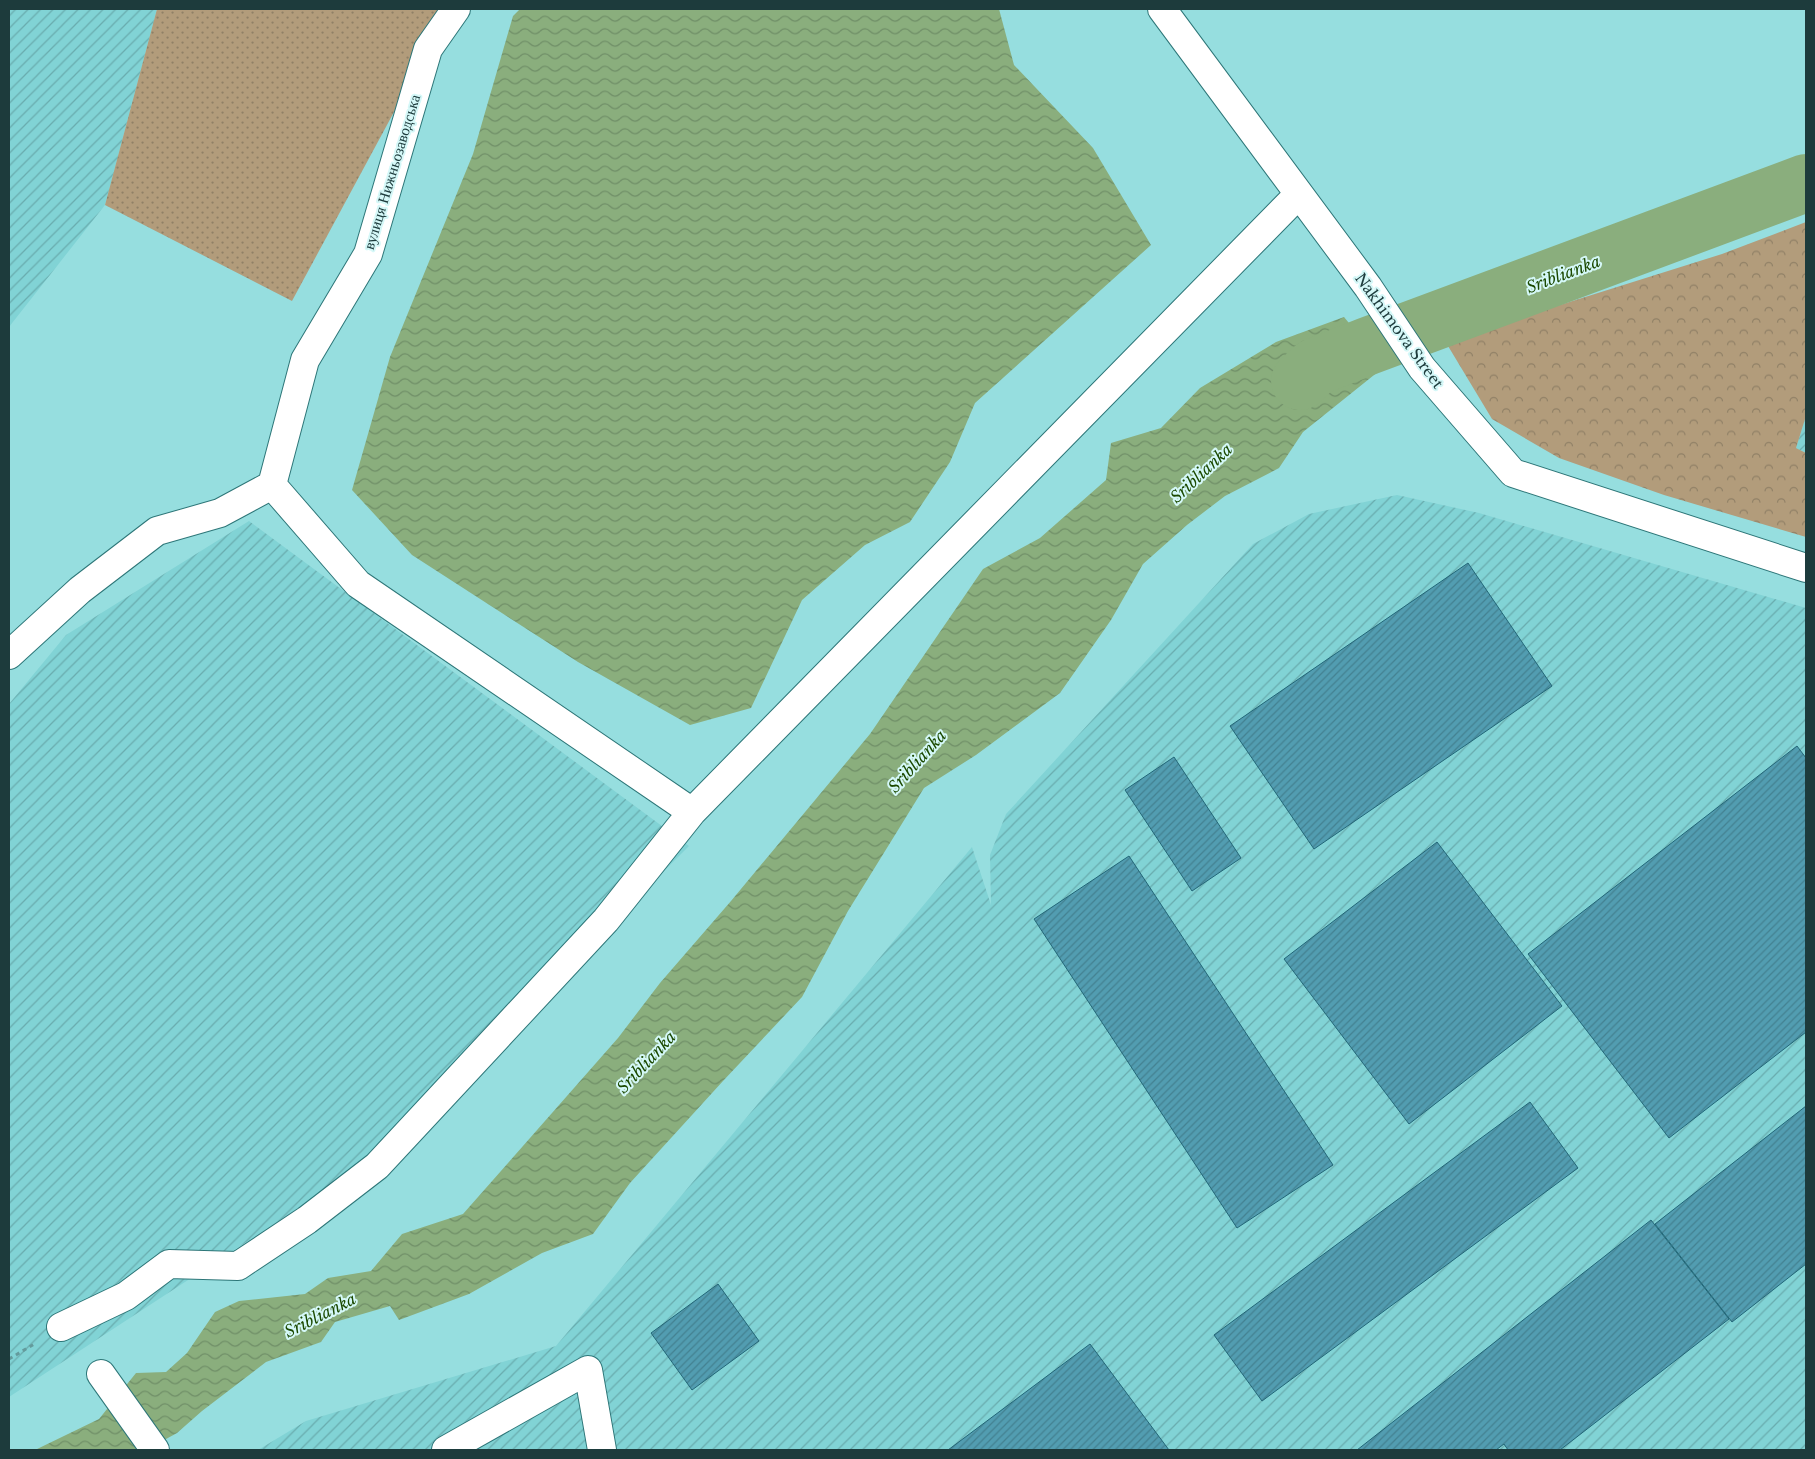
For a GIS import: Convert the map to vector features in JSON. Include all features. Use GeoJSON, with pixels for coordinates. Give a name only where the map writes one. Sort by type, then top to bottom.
{"type":"FeatureCollection","features":[{"type":"Feature","properties":{"kind":"street","name":"вулиця Нижньозаводська"},"geometry":{"type":"LineString","coordinates":[[272,485],[305,360],[368,254],[428,49],[456,9]]}},
{"type":"Feature","properties":{"kind":"street","name":"Nakhimova Street"},"geometry":{"type":"LineString","coordinates":[[1162,9],[1368,287],[1422,368],[1513,472],[1806,568]]}},
{"type":"Feature","properties":{"kind":"street"},"geometry":{"type":"LineString","coordinates":[[61,1327],[126,1296],[169,1264],[238,1266],[307,1220],[377,1166],[606,920],[692,812],[1299,194]]}},
{"type":"Feature","properties":{"kind":"street"},"geometry":{"type":"LineString","coordinates":[[9,655],[80,590],[157,531],[220,513],[272,485],[358,584],[692,812]]}},
{"type":"Feature","properties":{"kind":"street"},"geometry":{"type":"LineString","coordinates":[[446,1450],[588,1370],[602,1450]]}},
{"type":"Feature","properties":{"kind":"street"},"geometry":{"type":"LineString","coordinates":[[101,1374],[155,1450]]}},
{"type":"Feature","properties":{"kind":"shaded area"},"geometry":{"type":"Polygon","coordinates":[[[9,9],[157,9],[105,205],[9,327],[9,9]]]}},
{"type":"Feature","properties":{"kind":"shaded area"},"geometry":{"type":"Polygon","coordinates":[[[1806,416],[1806,453],[1796,448],[1806,416]]]}},
{"type":"Feature","properties":{"kind":"shaded area"},"geometry":{"type":"Polygon","coordinates":[[[1397,495],[1479,513],[1806,608],[1806,1450],[258,1450],[306,1421],[556,1346],[972,847],[991,905],[990,855],[1006,814],[1253,544],[1309,514],[1397,495]]]}},
{"type":"Feature","properties":{"kind":"shaded area"},"geometry":{"type":"Polygon","coordinates":[[[249,521],[689,846],[384,1152],[9,1397],[9,704],[66,635],[249,521]]]}},
{"type":"Feature","properties":{"kind":"green space"},"geometry":{"type":"Polygon","coordinates":[[[157,9],[456,9],[428,49],[292,301],[105,205],[157,9]]]}},
{"type":"Feature","properties":{"kind":"green space"},"geometry":{"type":"Polygon","coordinates":[[[1806,222],[1806,416],[1796,448],[1806,453],[1806,537],[1664,495],[1559,458],[1492,419],[1445,341],[1722,254],[1806,222]]]}},
{"type":"Feature","properties":{"kind":"water"},"geometry":{"type":"Polygon","coordinates":[[[520,9],[999,9],[1014,65],[1093,148],[1151,245],[975,403],[950,462],[910,522],[865,545],[802,600],[751,708],[690,725],[578,662],[412,555],[352,490],[390,357],[473,154],[513,16],[520,9]]]}},
{"type":"Feature","properties":{"kind":"water"},"geometry":{"type":"Polygon","coordinates":[[[1344,317],[1384,367],[1303,432],[1279,468],[1225,496],[1187,525],[1143,564],[1111,620],[1060,693],[976,755],[924,788],[848,911],[802,997],[630,1183],[593,1234],[542,1253],[469,1294],[399,1320],[390,1306],[335,1322],[321,1342],[266,1362],[202,1411],[177,1433],[146,1450],[35,1450],[99,1419],[136,1373],[166,1372],[187,1353],[215,1312],[239,1301],[305,1294],[328,1278],[371,1271],[402,1234],[463,1214],[618,1038],[660,983],[870,734],[983,569],[1040,538],[1106,480],[1111,443],[1161,428],[1200,388],[1276,342],[1344,317]]]}},
{"type":"Feature","properties":{"kind":"building"},"geometry":{"type":"Polygon","coordinates":[[[1468,563],[1552,686],[1314,849],[1230,726],[1468,563]]]}},
{"type":"Feature","properties":{"kind":"building"},"geometry":{"type":"Polygon","coordinates":[[[1797,746],[1806,758],[1806,1032],[1669,1138],[1528,954],[1797,746]]]}},
{"type":"Feature","properties":{"kind":"building"},"geometry":{"type":"Polygon","coordinates":[[[1174,757],[1241,858],[1192,891],[1125,790],[1174,757]]]}},
{"type":"Feature","properties":{"kind":"building"},"geometry":{"type":"Polygon","coordinates":[[[1437,842],[1562,1006],[1409,1124],[1284,959],[1437,842]]]}},
{"type":"Feature","properties":{"kind":"building"},"geometry":{"type":"Polygon","coordinates":[[[1129,856],[1333,1165],[1237,1228],[1034,919],[1129,856]]]}},
{"type":"Feature","properties":{"kind":"building"},"geometry":{"type":"Polygon","coordinates":[[[1530,1102],[1578,1168],[1262,1401],[1214,1335],[1530,1102]]]}},
{"type":"Feature","properties":{"kind":"building"},"geometry":{"type":"Polygon","coordinates":[[[1806,1106],[1806,1264],[1732,1322],[1655,1224],[1806,1106]]]}},
{"type":"Feature","properties":{"kind":"building"},"geometry":{"type":"Polygon","coordinates":[[[1651,1220],[1729,1319],[1560,1450],[1508,1450],[1504,1444],[1496,1450],[1357,1450],[1651,1220]]]}},
{"type":"Feature","properties":{"kind":"building"},"geometry":{"type":"Polygon","coordinates":[[[718,1284],[759,1341],[692,1390],[651,1333],[718,1284]]]}},
{"type":"Feature","properties":{"kind":"building"},"geometry":{"type":"Polygon","coordinates":[[[1090,1344],[1169,1450],[948,1450],[1090,1344]]]}},
{"type":"Feature","properties":{"kind":"waterway","name":"Sriblianka"},"geometry":{"type":"LineString","coordinates":[[1300,381],[1315,367],[1368,346],[1806,183]]}}]}
